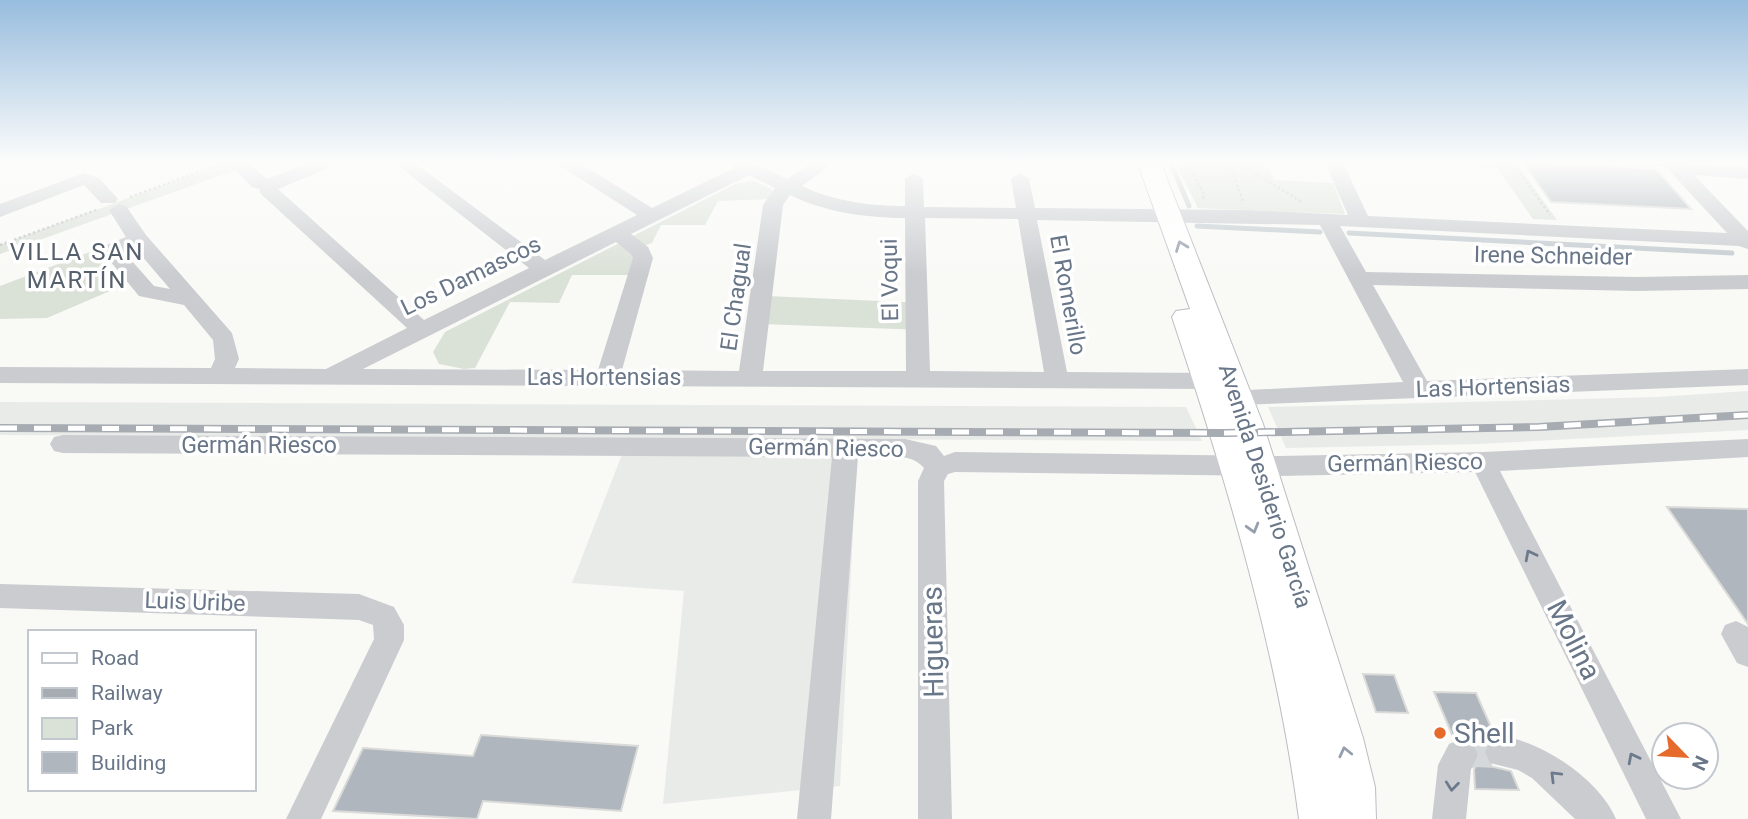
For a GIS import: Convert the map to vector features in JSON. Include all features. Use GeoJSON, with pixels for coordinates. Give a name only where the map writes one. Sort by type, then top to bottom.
{"type":"FeatureCollection","features":[{"type":"Feature","properties":{"kind":"main road","name":"Avenida Desiderio García"},"geometry":{"type":"LineString","coordinates":[[1163,199],[1172,210]]}},
{"type":"Feature","properties":{"kind":"main road","name":"Avenida Desiderio García"},"geometry":{"type":"LineString","coordinates":[[1167,199],[1293,619],[1348,762],[1353,787],[1354,819]]}},
{"type":"Feature","properties":{"kind":"main road","name":"Avenida Desiderio García"},"geometry":{"type":"LineString","coordinates":[[1293,619],[1321,819]]}},
{"type":"Feature","properties":{"kind":"street"},"geometry":{"type":"LineString","coordinates":[[0,211],[31,199]]}},
{"type":"Feature","properties":{"kind":"street"},"geometry":{"type":"LineString","coordinates":[[108,199],[138,239],[220,332],[227,344],[227,359],[220,375]]}},
{"type":"Feature","properties":{"kind":"street"},"geometry":{"type":"LineString","coordinates":[[278,199],[422,330]]}},
{"type":"Feature","properties":{"kind":"street"},"geometry":{"type":"LineString","coordinates":[[452,199],[544,270]]}},
{"type":"Feature","properties":{"kind":"street"},"geometry":{"type":"LineString","coordinates":[[626,199],[652,216]]}},
{"type":"Feature","properties":{"kind":"street","name":"Los Damascos"},"geometry":{"type":"LineString","coordinates":[[330,376],[681,199]]}},
{"type":"Feature","properties":{"kind":"street","name":"El Chagual"},"geometry":{"type":"LineString","coordinates":[[750,378],[773,205],[778,199]]}},
{"type":"Feature","properties":{"kind":"street"},"geometry":{"type":"LineString","coordinates":[[820,199],[843,207],[915,214],[1172,210],[1746,241]]}},
{"type":"Feature","properties":{"kind":"street","name":"El Voqui"},"geometry":{"type":"LineString","coordinates":[[915,199],[918,379]]}},
{"type":"Feature","properties":{"kind":"street","name":"El Romerillo"},"geometry":{"type":"LineString","coordinates":[[1024,199],[1057,380]]}},
{"type":"Feature","properties":{"kind":"street"},"geometry":{"type":"LineString","coordinates":[[1350,199],[1361,221]]}},
{"type":"Feature","properties":{"kind":"street"},"geometry":{"type":"LineString","coordinates":[[1706,199],[1746,241]]}},
{"type":"Feature","properties":{"kind":"street"},"geometry":{"type":"LineString","coordinates":[[1327,220],[1419,389]]}},
{"type":"Feature","properties":{"kind":"street"},"geometry":{"type":"LineString","coordinates":[[608,377],[643,258],[639,248],[617,233]]}},
{"type":"Feature","properties":{"kind":"street","name":"Irene Schneider"},"geometry":{"type":"LineString","coordinates":[[1358,278],[1637,284],[1748,282]]}},
{"type":"Feature","properties":{"kind":"street","name":"Las Hortensias"},"geometry":{"type":"LineString","coordinates":[[0,374],[1057,380],[1223,389],[1419,389],[1748,377]]}},
{"type":"Feature","properties":{"kind":"street","name":"Germán Riesco"},"geometry":{"type":"LineString","coordinates":[[63,444],[913,448],[927,453],[938,467],[955,462],[1247,465],[1483,462],[1748,448]]}},
{"type":"Feature","properties":{"kind":"street"},"geometry":{"type":"LineString","coordinates":[[814,819],[846,447]]}},
{"type":"Feature","properties":{"kind":"street","name":"Molina"},"geometry":{"type":"LineString","coordinates":[[1483,462],[1664,819]]}},
{"type":"Feature","properties":{"kind":"street","name":"Higueras"},"geometry":{"type":"LineString","coordinates":[[935,819],[931,481],[938,467]]}},
{"type":"Feature","properties":{"kind":"street","name":"Luis Uribe"},"geometry":{"type":"LineString","coordinates":[[0,596],[359,607],[374,610],[387,618],[391,624],[389,640],[303,819]]}},
{"type":"Feature","properties":{"kind":"street"},"geometry":{"type":"LineString","coordinates":[[1502,752],[1518,753],[1536,759],[1599,819]]}},
{"type":"Feature","properties":{"kind":"street"},"geometry":{"type":"LineString","coordinates":[[1449,819],[1455,765],[1461,755]]}},
{"type":"Feature","properties":{"kind":"path"},"geometry":{"type":"LineString","coordinates":[[1172,210],[1202,199]]}},
{"type":"Feature","properties":{"kind":"path"},"geometry":{"type":"LineString","coordinates":[[1242,199],[1249,216]]}},
{"type":"Feature","properties":{"kind":"path"},"geometry":{"type":"LineString","coordinates":[[1295,199],[1327,220]]}},
{"type":"Feature","properties":{"kind":"path"},"geometry":{"type":"LineString","coordinates":[[1539,199],[1561,231]]}},
{"type":"Feature","properties":{"kind":"shaded area"},"geometry":{"type":"Polygon","coordinates":[[[1748,391],[1748,430],[1478,444],[1286,448],[1268,407],[1658,397],[1748,391]]]}},
{"type":"Feature","properties":{"kind":"shaded area"},"geometry":{"type":"Polygon","coordinates":[[[0,402],[1186,407],[1202,441],[0,435],[0,402]]]}},
{"type":"Feature","properties":{"kind":"shaded area"},"geometry":{"type":"Polygon","coordinates":[[[623,452],[857,454],[840,786],[663,804],[684,591],[572,583],[623,452]]]}},
{"type":"Feature","properties":{"kind":"green space"},"geometry":{"type":"Polygon","coordinates":[[[125,199],[154,199],[0,254],[0,245],[125,199]]]}},
{"type":"Feature","properties":{"kind":"green space"},"geometry":{"type":"Polygon","coordinates":[[[705,199],[763,199],[718,201],[705,225],[661,225],[652,243],[641,247],[636,255],[633,275],[572,275],[559,303],[510,302],[475,368],[464,369],[439,364],[433,352],[445,332],[705,199]]]}},
{"type":"Feature","properties":{"kind":"green space"},"geometry":{"type":"Polygon","coordinates":[[[1194,199],[1339,199],[1345,214],[1198,208],[1194,199]]]}},
{"type":"Feature","properties":{"kind":"green space"},"geometry":{"type":"Polygon","coordinates":[[[1519,199],[1542,199],[1557,220],[1533,219],[1519,199]]]}},
{"type":"Feature","properties":{"kind":"green space"},"geometry":{"type":"Polygon","coordinates":[[[95,250],[124,285],[47,318],[0,319],[0,286],[95,250]]]}},
{"type":"Feature","properties":{"kind":"green space"},"geometry":{"type":"Polygon","coordinates":[[[767,296],[924,303],[924,330],[762,324],[767,296]]]}},
{"type":"Feature","properties":{"kind":"building"},"geometry":{"type":"Polygon","coordinates":[[[1549,199],[1682,199],[1691,209],[1551,202],[1549,199]]]}},
{"type":"Feature","properties":{"kind":"building"},"geometry":{"type":"Polygon","coordinates":[[[1667,507],[1748,509],[1748,624],[1667,507]]]}},
{"type":"Feature","properties":{"kind":"building"},"geometry":{"type":"Polygon","coordinates":[[[1363,674],[1394,675],[1408,713],[1376,712],[1363,674]]]}},
{"type":"Feature","properties":{"kind":"building"},"geometry":{"type":"Polygon","coordinates":[[[1434,692],[1476,693],[1495,736],[1488,740],[1483,753],[1489,766],[1511,771],[1519,790],[1475,789],[1474,770],[1480,754],[1474,742],[1462,737],[1454,739],[1434,692]]]}},
{"type":"Feature","properties":{"kind":"building"},"geometry":{"type":"Polygon","coordinates":[[[481,735],[638,746],[621,811],[483,801],[477,819],[333,811],[363,748],[473,756],[481,735]]]}},
{"type":"Feature","properties":{"kind":"waterway"},"geometry":{"type":"LineString","coordinates":[[1186,199],[1189,206]]}},
{"type":"Feature","properties":{"kind":"waterway"},"geometry":{"type":"LineString","coordinates":[[1197,226],[1320,232]]}},
{"type":"Feature","properties":{"kind":"waterway"},"geometry":{"type":"LineString","coordinates":[[1349,233],[1732,253]]}},
{"type":"Feature","properties":{"kind":"tunnel"},"geometry":{"type":"LineString","coordinates":[[1461,755],[1474,751],[1502,752]]}},
{"type":"Feature","properties":{"kind":"railway"},"geometry":{"type":"LineString","coordinates":[[0,428],[1226,433],[1539,427],[1748,415]]}},
{"type":"Feature","properties":{"kind":"place","name":"Shell"},"geometry":{"type":"Point","coordinates":[1440,733]}},
{"type":"Feature","properties":{"kind":"district","name":"VILLA SAN MARTÍN"},"geometry":{"type":"Point","coordinates":[77,266]}}]}
